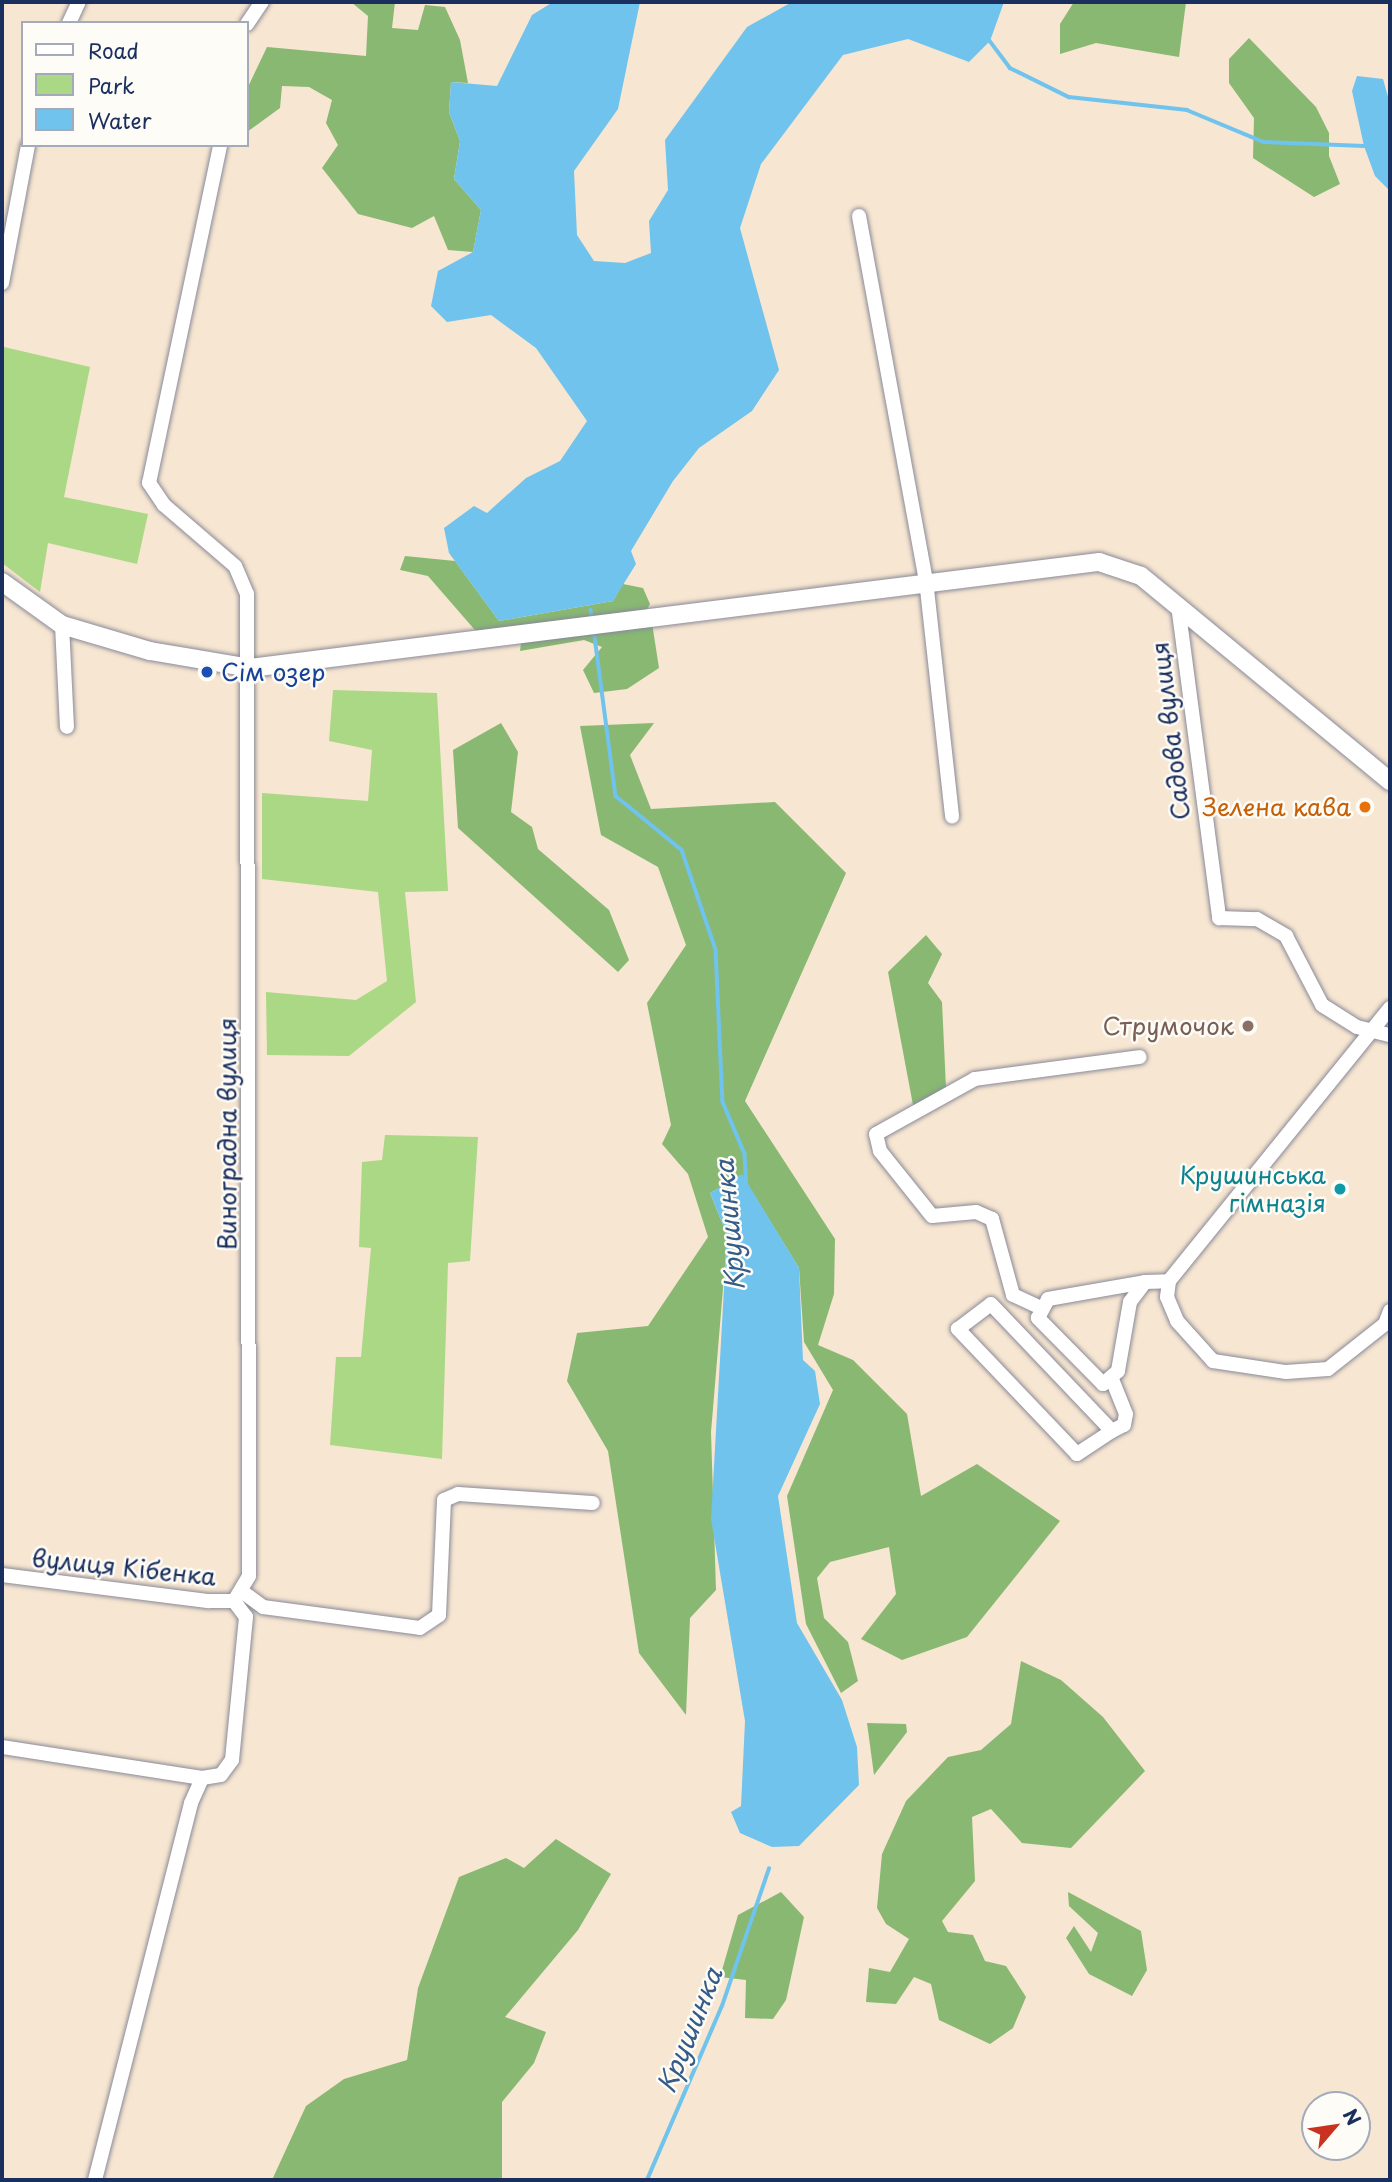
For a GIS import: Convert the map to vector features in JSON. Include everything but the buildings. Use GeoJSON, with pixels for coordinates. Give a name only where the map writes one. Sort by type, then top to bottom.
{"type":"FeatureCollection","features":[{"type":"Feature","properties":{"kind":"street"},"geometry":{"type":"LineString","coordinates":[[70,21],[79,2]]}},
{"type":"Feature","properties":{"kind":"street"},"geometry":{"type":"LineString","coordinates":[[248,23],[262,2]]}},
{"type":"Feature","properties":{"kind":"street"},"geometry":{"type":"LineString","coordinates":[[2,284],[28,147]]}},
{"type":"Feature","properties":{"kind":"street","name":"Виноградна вулиця"},"geometry":{"type":"LineString","coordinates":[[202,1778],[221,1775],[232,1760],[246,1617],[239,1597],[250,668],[247,594],[235,566],[164,505],[149,484],[220,147]]}},
{"type":"Feature","properties":{"kind":"street"},"geometry":{"type":"LineString","coordinates":[[859,216],[926,580],[952,817]]}},
{"type":"Feature","properties":{"kind":"street"},"geometry":{"type":"LineString","coordinates":[[2,582],[62,625],[150,651],[250,668],[926,580],[1099,562],[1141,576],[1390,781]]}},
{"type":"Feature","properties":{"kind":"street","name":"Садова вулиця"},"geometry":{"type":"LineString","coordinates":[[1178,605],[1219,918],[1257,919],[1286,936],[1322,1005],[1357,1027],[1374,1028],[1390,1035]]}},
{"type":"Feature","properties":{"kind":"street"},"geometry":{"type":"LineString","coordinates":[[62,625],[67,727]]}},
{"type":"Feature","properties":{"kind":"street"},"geometry":{"type":"LineString","coordinates":[[1112,1380],[1103,1384],[1038,1318],[1039,1307],[1048,1299],[1145,1282],[1169,1281],[1390,1009]]}},
{"type":"Feature","properties":{"kind":"street"},"geometry":{"type":"LineString","coordinates":[[1013,1295],[992,1219],[976,1212],[932,1216],[880,1151],[876,1134],[975,1079],[1140,1057]]}},
{"type":"Feature","properties":{"kind":"street"},"geometry":{"type":"LineString","coordinates":[[1169,1281],[1177,1321],[1213,1361],[1286,1372],[1328,1369],[1385,1324],[1390,1311]]}},
{"type":"Feature","properties":{"kind":"street"},"geometry":{"type":"LineString","coordinates":[[1039,1307],[1013,1295],[991,1304],[958,1329],[1077,1454],[1124,1425],[1126,1414],[1112,1380],[1130,1302],[1145,1282]]}},
{"type":"Feature","properties":{"kind":"street"},"geometry":{"type":"LineString","coordinates":[[991,1304],[1112,1431]]}},
{"type":"Feature","properties":{"kind":"street"},"geometry":{"type":"LineString","coordinates":[[239,1597],[263,1608],[420,1628],[439,1615],[444,1500],[458,1494],[593,1503]]}},
{"type":"Feature","properties":{"kind":"street","name":"вулиця Кібенка"},"geometry":{"type":"LineString","coordinates":[[2,1576],[239,1597]]}},
{"type":"Feature","properties":{"kind":"street"},"geometry":{"type":"LineString","coordinates":[[2,1747],[202,1778],[144,1978],[95,2180]]}},
{"type":"Feature","properties":{"kind":"green space"},"geometry":{"type":"Polygon","coordinates":[[[351,2],[395,2],[392,28],[418,30],[425,5],[445,7],[460,40],[468,83],[451,82],[449,112],[460,141],[454,179],[481,210],[473,252],[448,250],[434,216],[412,228],[358,214],[322,168],[338,145],[326,123],[332,100],[309,87],[282,86],[280,108],[248,131],[248,87],[267,47],[366,56],[368,16],[351,2]]]}},
{"type":"Feature","properties":{"kind":"green space"},"geometry":{"type":"Polygon","coordinates":[[[1074,2],[1186,2],[1179,57],[1096,43],[1060,54],[1060,24],[1074,2]]]}},
{"type":"Feature","properties":{"kind":"green space"},"geometry":{"type":"Polygon","coordinates":[[[1249,38],[1316,107],[1329,133],[1329,156],[1340,184],[1314,197],[1253,158],[1254,118],[1229,83],[1229,59],[1249,38]]]}},
{"type":"Feature","properties":{"kind":"green space"},"geometry":{"type":"Polygon","coordinates":[[[4,347],[90,367],[64,497],[148,514],[137,564],[48,543],[40,592],[2,563],[4,347]]]}},
{"type":"Feature","properties":{"kind":"green space"},"geometry":{"type":"Polygon","coordinates":[[[405,556],[455,561],[499,621],[613,601],[623,584],[643,588],[650,604],[646,611],[481,637],[428,576],[400,570],[405,556]]]}},
{"type":"Feature","properties":{"kind":"green space"},"geometry":{"type":"Polygon","coordinates":[[[652,623],[659,668],[627,689],[594,693],[583,670],[602,647],[584,640],[520,651],[521,643],[652,623]]]}},
{"type":"Feature","properties":{"kind":"green space"},"geometry":{"type":"Polygon","coordinates":[[[333,690],[437,693],[448,891],[405,892],[416,1002],[349,1056],[267,1055],[266,992],[356,1000],[387,981],[378,892],[262,879],[262,793],[368,801],[372,750],[329,741],[333,690]]]}},
{"type":"Feature","properties":{"kind":"green space"},"geometry":{"type":"Polygon","coordinates":[[[501,723],[518,752],[511,812],[532,827],[538,849],[609,910],[629,960],[618,972],[458,828],[453,750],[501,723]]]}},
{"type":"Feature","properties":{"kind":"green space"},"geometry":{"type":"Polygon","coordinates":[[[654,723],[630,755],[651,809],[775,802],[846,873],[745,1101],[835,1239],[834,1294],[818,1345],[853,1360],[907,1414],[921,1496],[977,1464],[1060,1521],[967,1637],[902,1660],[861,1639],[896,1594],[889,1547],[830,1562],[817,1578],[824,1618],[848,1642],[858,1681],[841,1693],[806,1624],[787,1496],[833,1390],[804,1342],[799,1268],[742,1175],[710,1193],[725,1230],[726,1253],[711,1432],[716,1590],[690,1618],[686,1715],[639,1653],[608,1451],[567,1381],[577,1333],[648,1326],[708,1237],[688,1174],[662,1144],[671,1125],[647,1003],[686,945],[658,867],[601,835],[580,726],[654,723]]]}},
{"type":"Feature","properties":{"kind":"green space"},"geometry":{"type":"Polygon","coordinates":[[[926,935],[942,954],[928,983],[942,1002],[946,1088],[913,1105],[888,972],[926,935]]]}},
{"type":"Feature","properties":{"kind":"green space"},"geometry":{"type":"Polygon","coordinates":[[[385,1135],[478,1137],[470,1261],[448,1263],[442,1459],[330,1445],[336,1357],[361,1357],[371,1248],[359,1247],[362,1162],[382,1160],[385,1135]]]}},
{"type":"Feature","properties":{"kind":"green space"},"geometry":{"type":"Polygon","coordinates":[[[1021,1661],[1061,1680],[1103,1717],[1145,1771],[1071,1848],[1022,1843],[991,1809],[972,1817],[975,1881],[942,1921],[948,1932],[973,1935],[985,1961],[1006,1966],[1026,1997],[1013,2028],[990,2044],[939,2020],[931,1984],[914,1977],[896,2004],[866,2002],[869,1968],[890,1972],[909,1939],[886,1924],[877,1908],[882,1854],[906,1801],[948,1757],[981,1750],[1011,1724],[1021,1661]]]}},
{"type":"Feature","properties":{"kind":"green space"},"geometry":{"type":"Polygon","coordinates":[[[867,1723],[906,1724],[907,1732],[874,1775],[867,1723]]]}},
{"type":"Feature","properties":{"kind":"green space"},"geometry":{"type":"Polygon","coordinates":[[[556,1839],[611,1874],[578,1930],[505,2017],[546,2032],[534,2063],[502,2102],[502,2180],[272,2180],[306,2106],[344,2079],[407,2060],[418,1988],[459,1877],[506,1858],[524,1868],[556,1839]]]}},
{"type":"Feature","properties":{"kind":"green space"},"geometry":{"type":"Polygon","coordinates":[[[781,1892],[804,1917],[786,2000],[773,2019],[745,2018],[746,1980],[720,1977],[738,1915],[781,1892]]]}},
{"type":"Feature","properties":{"kind":"green space"},"geometry":{"type":"Polygon","coordinates":[[[1068,1892],[1141,1931],[1147,1970],[1132,1996],[1089,1974],[1066,1938],[1074,1926],[1091,1952],[1098,1933],[1069,1906],[1068,1892]]]}},
{"type":"Feature","properties":{"kind":"water"},"geometry":{"type":"Polygon","coordinates":[[[553,2],[640,2],[618,109],[574,171],[577,235],[594,261],[625,263],[651,253],[649,221],[668,190],[665,140],[747,27],[792,2],[1004,2],[990,41],[969,62],[908,39],[843,55],[761,164],[740,228],[779,370],[752,411],[699,448],[673,481],[631,551],[636,564],[613,601],[499,621],[449,553],[444,528],[474,506],[487,513],[526,478],[560,461],[587,421],[536,348],[491,315],[447,322],[431,306],[438,271],[473,252],[481,210],[454,179],[460,141],[449,112],[451,82],[497,86],[532,15],[553,2]]]}},
{"type":"Feature","properties":{"kind":"water"},"geometry":{"type":"Polygon","coordinates":[[[1357,76],[1383,79],[1390,104],[1390,191],[1375,176],[1364,146],[1352,91],[1357,76]]]}},
{"type":"Feature","properties":{"kind":"water"},"geometry":{"type":"Polygon","coordinates":[[[742,1174],[799,1268],[803,1360],[815,1371],[820,1404],[778,1496],[797,1623],[842,1700],[857,1747],[859,1785],[799,1846],[772,1847],[740,1833],[731,1812],[741,1806],[745,1721],[711,1519],[726,1253],[725,1230],[710,1193],[742,1174]]]}},
{"type":"Feature","properties":{"kind":"waterway"},"geometry":{"type":"LineString","coordinates":[[990,41],[1010,68],[1069,97],[1187,110],[1264,142],[1364,146]]}},
{"type":"Feature","properties":{"kind":"waterway"},"geometry":{"type":"LineString","coordinates":[[591,610],[592,616]]}},
{"type":"Feature","properties":{"kind":"waterway","name":"Крушинка"},"geometry":{"type":"LineString","coordinates":[[595,637],[616,796],[682,850],[716,950],[723,1102],[745,1154],[747,1187]]}},
{"type":"Feature","properties":{"kind":"waterway"},"geometry":{"type":"LineString","coordinates":[[647,2180],[722,2006],[769,1869]]}},
{"type":"Feature","properties":{"kind":"place","name":"Сім озер"},"geometry":{"type":"Point","coordinates":[207,672]}},
{"type":"Feature","properties":{"kind":"place","name":"Зелена кава"},"geometry":{"type":"Point","coordinates":[1365,807]}},
{"type":"Feature","properties":{"kind":"place","name":"Струмочок"},"geometry":{"type":"Point","coordinates":[1248,1026]}},
{"type":"Feature","properties":{"kind":"place","name":"Крушинська гімназія"},"geometry":{"type":"Point","coordinates":[1340,1189]}}]}
